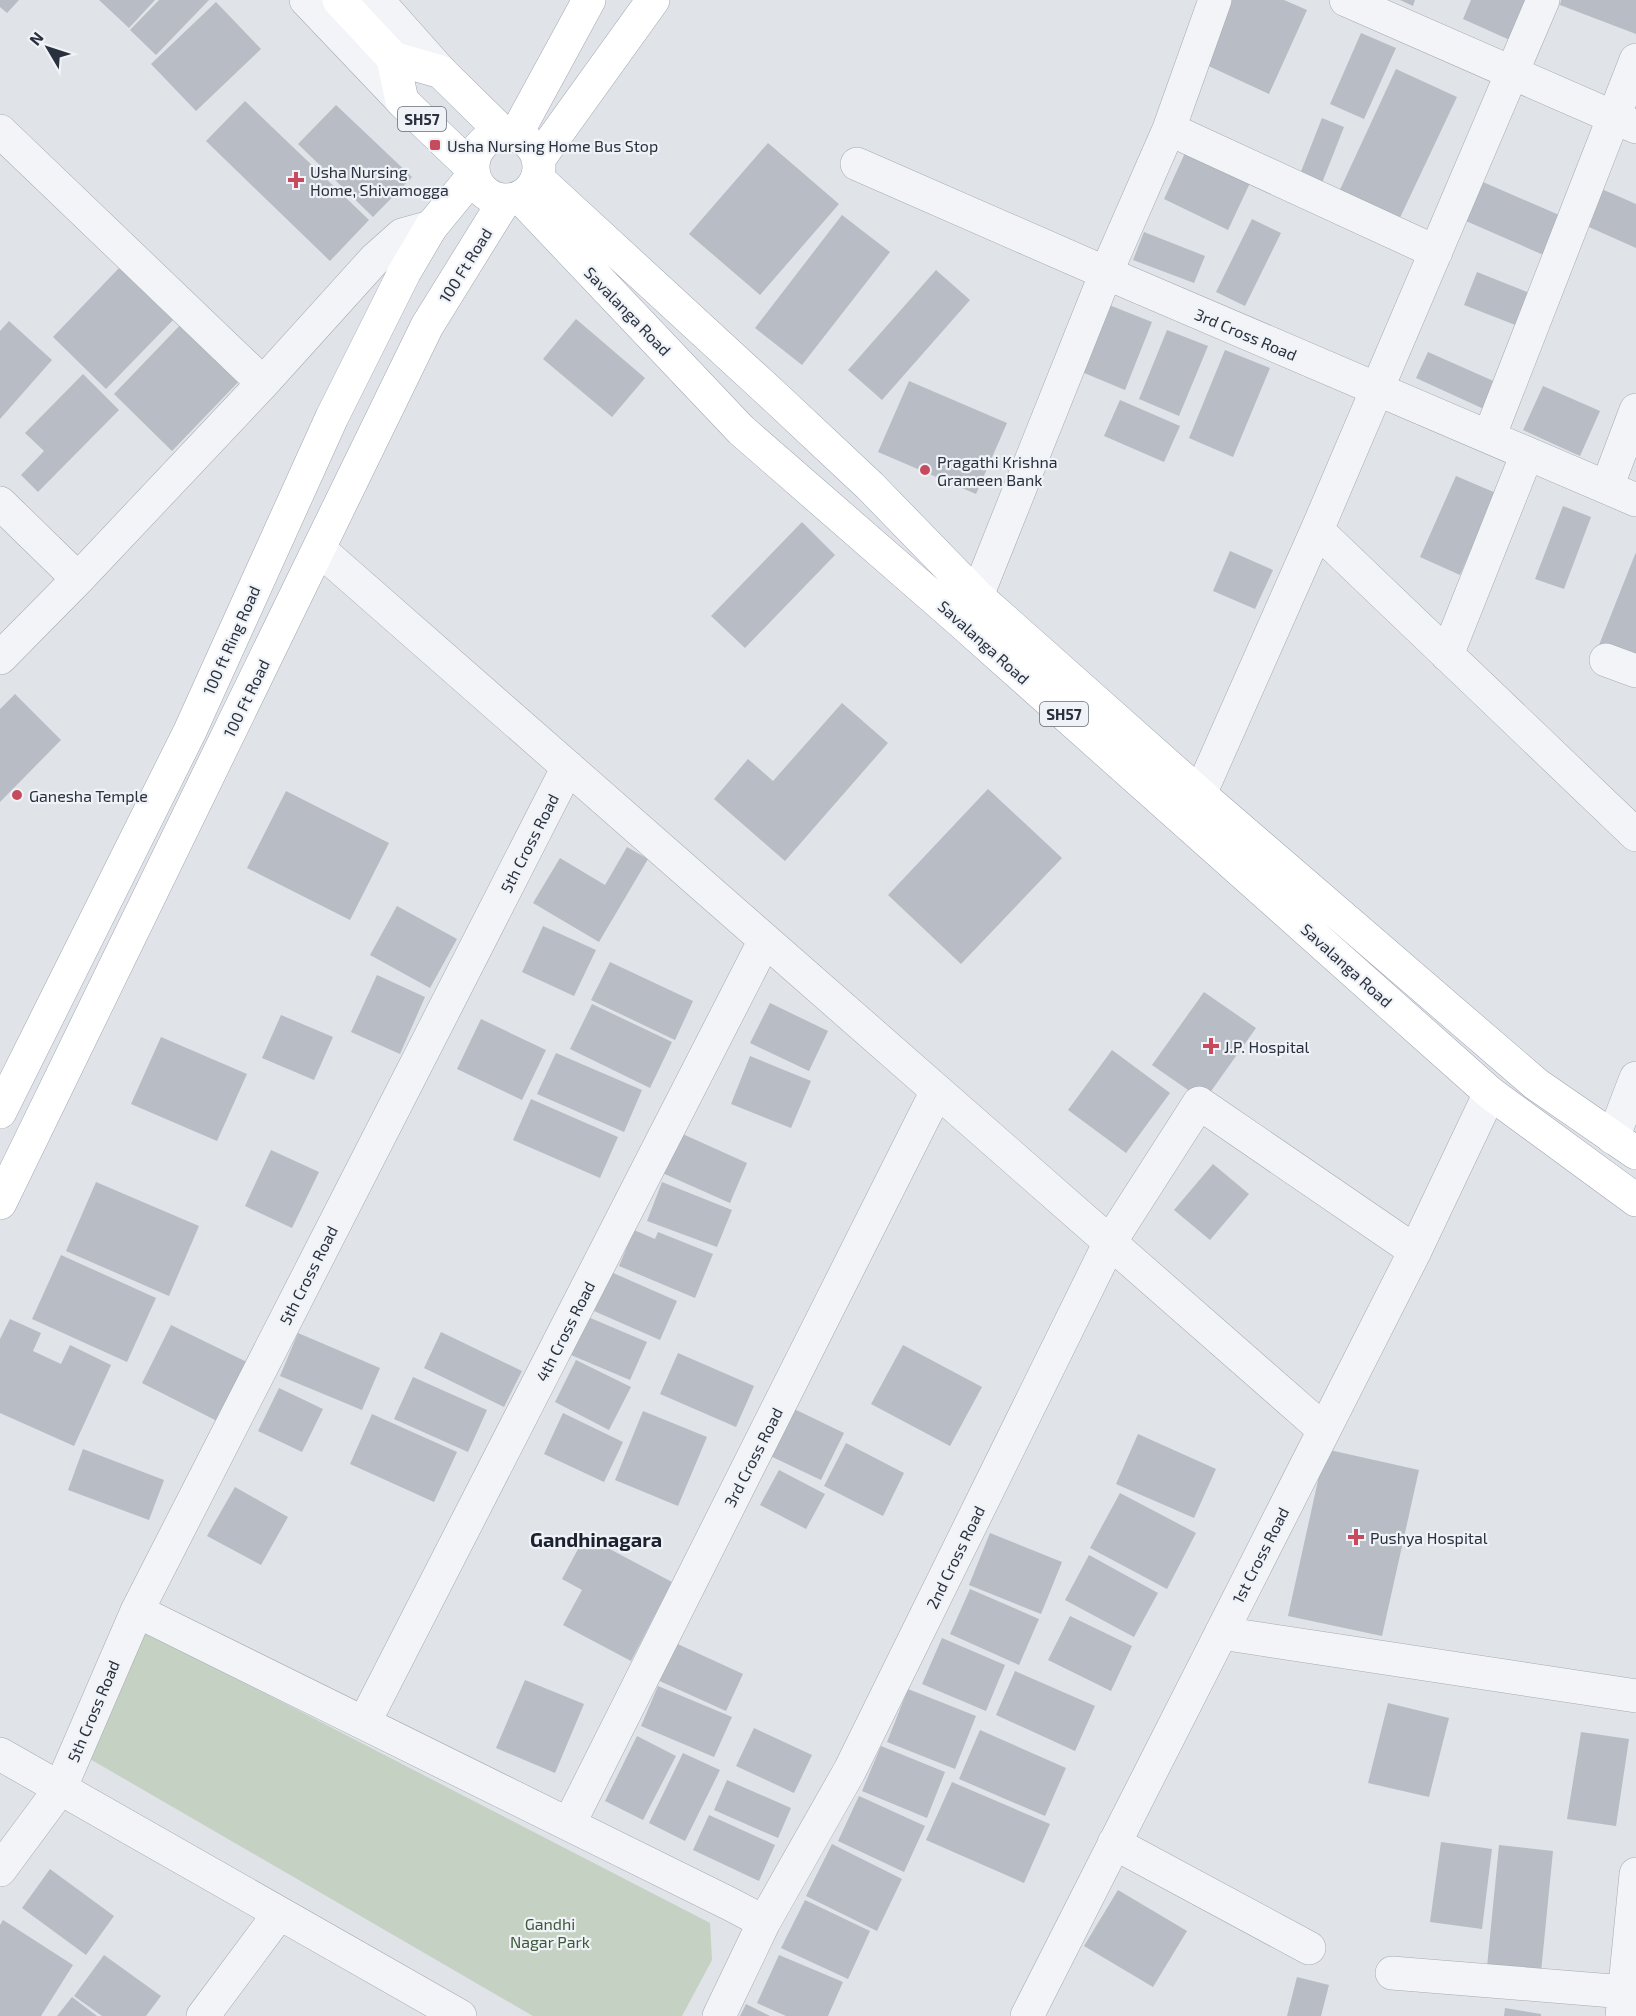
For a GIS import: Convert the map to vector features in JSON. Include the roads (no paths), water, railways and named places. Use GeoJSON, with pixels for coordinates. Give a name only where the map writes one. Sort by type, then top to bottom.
{"type":"FeatureCollection","features":[{"type":"Feature","properties":{"kind":"main road"},"geometry":{"type":"LineString","coordinates":[[339,0],[383,47]]}},
{"type":"Feature","properties":{"kind":"main road"},"geometry":{"type":"LineString","coordinates":[[473,172],[478,149],[485,141],[494,136],[510,135],[589,0]]}},
{"type":"Feature","properties":{"kind":"main road","name":"100 Ft Road"},"geometry":{"type":"LineString","coordinates":[[0,1203],[427,326],[653,0]]}},
{"type":"Feature","properties":{"kind":"main road","name":"SH57"},"geometry":{"type":"LineString","coordinates":[[383,47],[441,72],[510,135],[530,144],[525,184],[489,196],[476,184],[473,172],[402,101],[383,47]]}},
{"type":"Feature","properties":{"kind":"main road","name":"100 ft Ring Road"},"geometry":{"type":"LineString","coordinates":[[0,1112],[190,730],[332,417],[404,273],[431,227],[473,172]]}},
{"type":"Feature","properties":{"kind":"main road","name":"Savalanga Road"},"geometry":{"type":"LineString","coordinates":[[525,184],[774,396],[870,486],[977,596],[1192,807],[1490,1093],[1636,1200]]}},
{"type":"Feature","properties":{"kind":"main road","name":"Savalanga Road"},"geometry":{"type":"LineString","coordinates":[[525,184],[741,430],[958,619],[1536,1084],[1624,1145]]}},
{"type":"Feature","properties":{"kind":"main road"},"geometry":{"type":"LineString","coordinates":[[741,430],[774,396]]}},
{"type":"Feature","properties":{"kind":"street"},"geometry":{"type":"LineString","coordinates":[[306,0],[402,101]]}},
{"type":"Feature","properties":{"kind":"street"},"geometry":{"type":"LineString","coordinates":[[377,0],[441,72]]}},
{"type":"Feature","properties":{"kind":"street"},"geometry":{"type":"LineString","coordinates":[[977,596],[1106,273],[1169,129],[1215,0]]}},
{"type":"Feature","properties":{"kind":"street"},"geometry":{"type":"LineString","coordinates":[[1346,0],[1625,122]]}},
{"type":"Feature","properties":{"kind":"street"},"geometry":{"type":"LineString","coordinates":[[1192,807],[1317,530],[1543,0]]}},
{"type":"Feature","properties":{"kind":"street"},"geometry":{"type":"LineString","coordinates":[[1489,438],[1625,122],[1636,60]]}},
{"type":"Feature","properties":{"kind":"street"},"geometry":{"type":"LineString","coordinates":[[1169,129],[1436,252]]}},
{"type":"Feature","properties":{"kind":"street"},"geometry":{"type":"LineString","coordinates":[[0,131],[263,383]]}},
{"type":"Feature","properties":{"kind":"street","name":"3rd Cross Road"},"geometry":{"type":"LineString","coordinates":[[857,164],[1636,500]]}},
{"type":"Feature","properties":{"kind":"street"},"geometry":{"type":"LineString","coordinates":[[0,658],[263,383],[375,259],[402,235],[431,227]]}},
{"type":"Feature","properties":{"kind":"street"},"geometry":{"type":"LineString","coordinates":[[1606,487],[1636,410]]}},
{"type":"Feature","properties":{"kind":"street"},"geometry":{"type":"LineString","coordinates":[[1447,655],[1527,454]]}},
{"type":"Feature","properties":{"kind":"street"},"geometry":{"type":"LineString","coordinates":[[0,503],[78,579]]}},
{"type":"Feature","properties":{"kind":"street"},"geometry":{"type":"LineString","coordinates":[[1317,530],[1636,835]]}},
{"type":"Feature","properties":{"kind":"street"},"geometry":{"type":"LineString","coordinates":[[320,549],[1323,1430]]}},
{"type":"Feature","properties":{"kind":"street"},"geometry":{"type":"LineString","coordinates":[[1606,660],[1636,671]]}},
{"type":"Feature","properties":{"kind":"street","name":"5th Cross Road"},"geometry":{"type":"LineString","coordinates":[[0,1870],[60,1789],[137,1611],[568,767]]}},
{"type":"Feature","properties":{"kind":"street","name":"4th Cross Road"},"geometry":{"type":"LineString","coordinates":[[364,1723],[765,940]]}},
{"type":"Feature","properties":{"kind":"street"},"geometry":{"type":"LineString","coordinates":[[1624,1145],[1636,1078]]}},
{"type":"Feature","properties":{"kind":"street","name":"3rd Cross Road"},"geometry":{"type":"LineString","coordinates":[[569,1824],[937,1090]]}},
{"type":"Feature","properties":{"kind":"street","name":"1st Cross Road"},"geometry":{"type":"LineString","coordinates":[[1027,2016],[1414,1251],[1490,1093]]}},
{"type":"Feature","properties":{"kind":"street","name":"2nd Cross Road"},"geometry":{"type":"LineString","coordinates":[[719,2016],[764,1922],[850,1770],[1110,1242],[1199,1103],[1414,1251]]}},
{"type":"Feature","properties":{"kind":"street"},"geometry":{"type":"LineString","coordinates":[[137,1611],[764,1922]]}},
{"type":"Feature","properties":{"kind":"street"},"geometry":{"type":"LineString","coordinates":[[1221,1633],[1636,1696]]}},
{"type":"Feature","properties":{"kind":"street"},"geometry":{"type":"LineString","coordinates":[[0,1754],[460,2016]]}},
{"type":"Feature","properties":{"kind":"street"},"geometry":{"type":"LineString","coordinates":[[1114,1843],[1309,1948]]}},
{"type":"Feature","properties":{"kind":"street"},"geometry":{"type":"LineString","coordinates":[[1392,1973],[1623,2004],[1636,1874]]}},
{"type":"Feature","properties":{"kind":"street"},"geometry":{"type":"LineString","coordinates":[[203,2016],[279,1914]]}},
{"type":"Feature","properties":{"kind":"place","name":"Usha Nursing Home Bus Stop"},"geometry":{"type":"Point","coordinates":[435,145]}},
{"type":"Feature","properties":{"kind":"place","name":"Usha Nursing Home, Shivamogga"},"geometry":{"type":"Point","coordinates":[296,180]}},
{"type":"Feature","properties":{"kind":"place","name":"Pragathi Krishna Grameen Bank"},"geometry":{"type":"Point","coordinates":[925,470]}},
{"type":"Feature","properties":{"kind":"place","name":"Ganesha Temple"},"geometry":{"type":"Point","coordinates":[17,795]}},
{"type":"Feature","properties":{"kind":"place","name":"J.P. Hospital"},"geometry":{"type":"Point","coordinates":[1211,1046]}},
{"type":"Feature","properties":{"kind":"place","name":"Pushya Hospital"},"geometry":{"type":"Point","coordinates":[1356,1537]}},
{"type":"Feature","properties":{"kind":"district","name":"Gandhinagara"},"geometry":{"type":"Point","coordinates":[596,1539]}},
{"type":"Feature","properties":{"kind":"park label","name":"Gandhi Nagar Park"},"geometry":{"type":"Point","coordinates":[550,1932]}}]}
